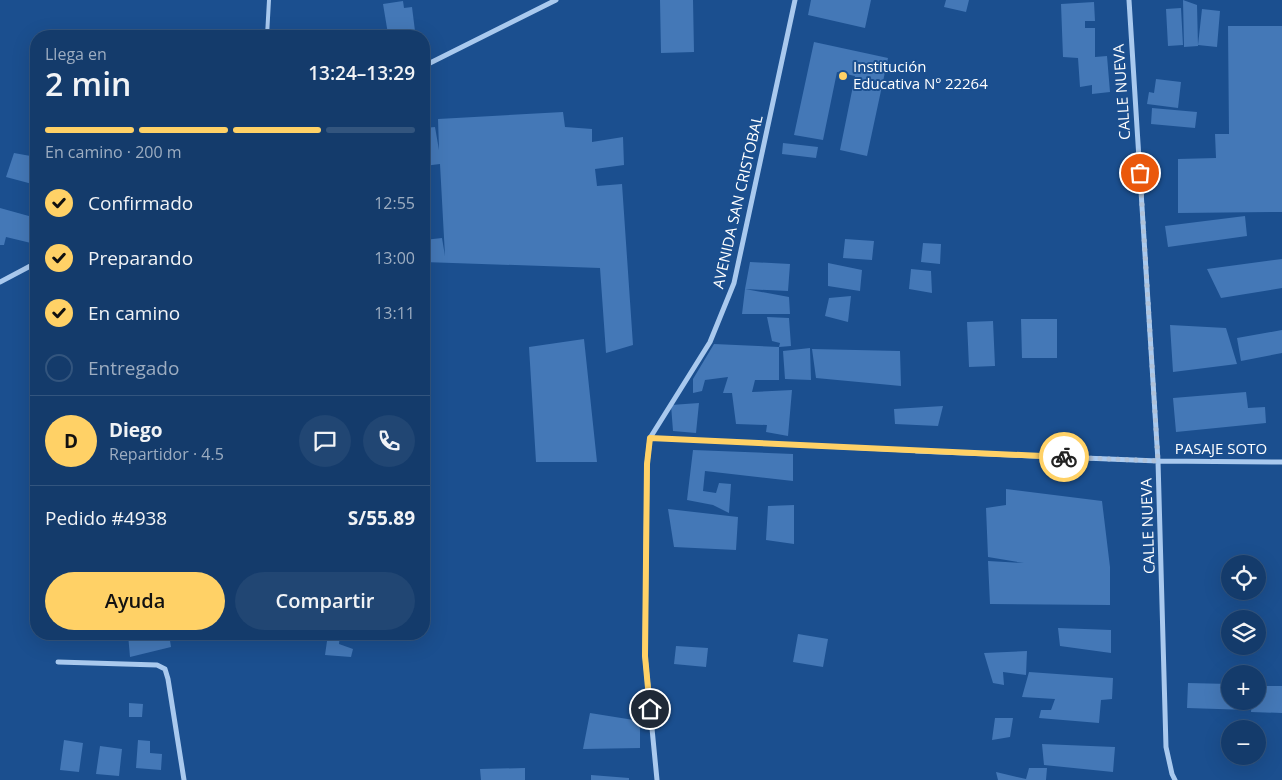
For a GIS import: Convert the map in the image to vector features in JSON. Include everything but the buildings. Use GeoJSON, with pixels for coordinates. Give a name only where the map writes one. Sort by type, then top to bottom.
{"type":"FeatureCollection","features":[{"type":"Feature","properties":{"kind":"street"},"geometry":{"type":"LineString","coordinates":[[430,63],[556,0]]}},
{"type":"Feature","properties":{"kind":"street","name":"AVENIDA SAN CRISTOBAL"},"geometry":{"type":"LineString","coordinates":[[658,780],[645,656],[647,464],[650,438],[710,342],[734,283],[795,0]]}},
{"type":"Feature","properties":{"kind":"street","name":"CALLE NUEVA"},"geometry":{"type":"LineString","coordinates":[[1128,0],[1158,461],[1166,747],[1175,780]]}},
{"type":"Feature","properties":{"kind":"street"},"geometry":{"type":"LineString","coordinates":[[0,282],[30,266]]}},
{"type":"Feature","properties":{"kind":"street","name":"PASAJE SOTO"},"geometry":{"type":"LineString","coordinates":[[916,451],[1158,461],[1282,462]]}},
{"type":"Feature","properties":{"kind":"street"},"geometry":{"type":"LineString","coordinates":[[58,662],[158,665],[164,669],[168,679],[184,780]]}},
{"type":"Feature","properties":{"kind":"lane"},"geometry":{"type":"LineString","coordinates":[[267,30],[269,0]]}},
{"type":"Feature","properties":{"kind":"lane","name":"PASAJE SOTO"},"geometry":{"type":"LineString","coordinates":[[650,438],[916,451]]}},
{"type":"Feature","properties":{"kind":"way so far"},"geometry":{"type":"LineString","coordinates":[[1064,457],[1158,461],[1140,173]]}},
{"type":"Feature","properties":{"kind":"place","name":"Institución Educativa Nº 22264"},"geometry":{"type":"Point","coordinates":[843,76]}},
{"type":"Feature","properties":{"kind":"route"},"geometry":{"type":"LineString","coordinates":[[650,709],[645,656],[647,464],[650,438],[1064,457]]}}]}
